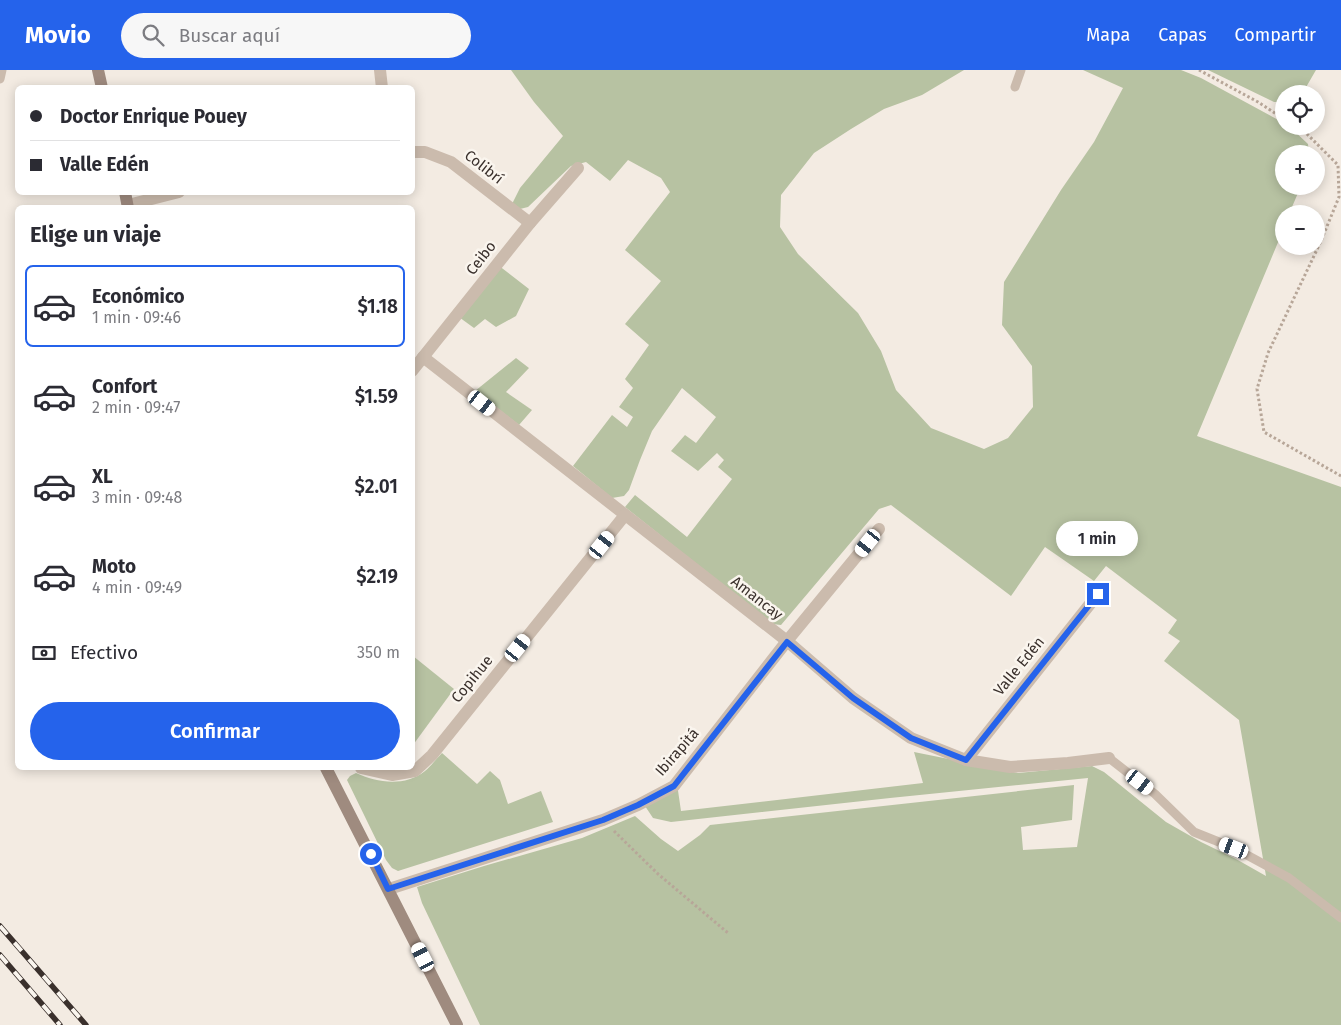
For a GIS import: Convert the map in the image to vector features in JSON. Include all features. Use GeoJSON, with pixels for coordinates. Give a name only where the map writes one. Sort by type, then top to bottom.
{"type":"FeatureCollection","features":[{"type":"Feature","properties":{"kind":"street"},"geometry":{"type":"LineString","coordinates":[[98,70],[101,85]]}},
{"type":"Feature","properties":{"kind":"street"},"geometry":{"type":"LineString","coordinates":[[380,70],[382,85]]}},
{"type":"Feature","properties":{"kind":"street","name":"Colibrí"},"geometry":{"type":"LineString","coordinates":[[415,152],[425,152],[451,162],[530,223]]}},
{"type":"Feature","properties":{"kind":"street","name":"Ceibo"},"geometry":{"type":"LineString","coordinates":[[415,367],[530,223],[578,168]]}},
{"type":"Feature","properties":{"kind":"street"},"geometry":{"type":"LineString","coordinates":[[127,202],[163,195]]}},
{"type":"Feature","properties":{"kind":"street","name":"Amancay"},"geometry":{"type":"LineString","coordinates":[[423,357],[787,642],[853,698],[911,738],[966,760],[1010,767],[1109,758]]}},
{"type":"Feature","properties":{"kind":"street","name":"Copihue"},"geometry":{"type":"LineString","coordinates":[[370,770],[392,775],[415,771],[432,755],[625,515]]}},
{"type":"Feature","properties":{"kind":"street","name":"Ibirapitá"},"geometry":{"type":"LineString","coordinates":[[388,889],[603,820],[638,805],[674,786],[879,529]]}},
{"type":"Feature","properties":{"kind":"street","name":"Valle Edén"},"geometry":{"type":"LineString","coordinates":[[966,760],[1098,594]]}},
{"type":"Feature","properties":{"kind":"street"},"geometry":{"type":"LineString","coordinates":[[327,770],[458,1025]]}},
{"type":"Feature","properties":{"kind":"lane"},"geometry":{"type":"LineString","coordinates":[[0,79],[2,70]]}},
{"type":"Feature","properties":{"kind":"lane"},"geometry":{"type":"LineString","coordinates":[[1015,86],[1021,70]]}},
{"type":"Feature","properties":{"kind":"lane"},"geometry":{"type":"LineString","coordinates":[[1109,758],[1155,794],[1194,832],[1234,848],[1289,878],[1341,918]]}},
{"type":"Feature","properties":{"kind":"path"},"geometry":{"type":"LineString","coordinates":[[1199,70],[1275,113]]}},
{"type":"Feature","properties":{"kind":"path"},"geometry":{"type":"LineString","coordinates":[[1307,135],[1338,165],[1339,197],[1321,241],[1268,353],[1257,390],[1264,432],[1341,476]]}},
{"type":"Feature","properties":{"kind":"path"},"geometry":{"type":"LineString","coordinates":[[603,820],[658,874],[728,933]]}},
{"type":"Feature","properties":{"kind":"green space"},"geometry":{"type":"Polygon","coordinates":[[[511,70],[964,70],[922,95],[884,109],[814,153],[781,195],[780,227],[798,254],[858,313],[881,351],[896,390],[931,428],[984,449],[1008,438],[1033,407],[1032,366],[1002,325],[1004,282],[1061,190],[1094,142],[1123,88],[1083,70],[1181,70],[1201,78],[1275,118],[1275,135],[1298,135],[1308,144],[1275,145],[1275,195],[1297,195],[1293,205],[1275,205],[1275,250],[1197,436],[1341,487],[1341,1025],[480,1025],[422,903],[417,887],[582,838],[635,816],[678,851],[710,825],[1074,785],[1072,820],[1021,827],[1023,850],[1077,847],[1088,778],[671,822],[653,818],[643,803],[676,777],[681,811],[923,783],[914,752],[1018,773],[1092,766],[1104,772],[1166,822],[1266,876],[1239,720],[1164,661],[1180,641],[1168,633],[1177,620],[1106,566],[1094,581],[1045,547],[1011,596],[891,505],[879,509],[781,625],[772,624],[625,507],[635,495],[687,537],[732,479],[718,467],[724,460],[717,453],[698,471],[671,451],[685,435],[696,443],[716,417],[682,388],[652,431],[629,490],[624,496],[612,498],[573,466],[612,415],[627,427],[633,417],[619,407],[633,388],[625,379],[649,345],[625,324],[661,281],[625,250],[670,192],[661,178],[628,160],[610,181],[586,162],[571,166],[528,207],[516,210],[512,204],[520,188],[563,136],[534,102],[511,70]]]}},
{"type":"Feature","properties":{"kind":"green space"},"geometry":{"type":"Polygon","coordinates":[[[1208,70],[1316,70],[1307,85],[1275,85],[1274,102],[1208,70]]]}},
{"type":"Feature","properties":{"kind":"green space"},"geometry":{"type":"Polygon","coordinates":[[[494,262],[529,289],[516,316],[496,327],[485,319],[474,328],[452,312],[494,262]]]}},
{"type":"Feature","properties":{"kind":"green space"},"geometry":{"type":"Polygon","coordinates":[[[516,358],[529,368],[506,392],[532,410],[519,425],[475,391],[516,358]]]}},
{"type":"Feature","properties":{"kind":"green space"},"geometry":{"type":"Polygon","coordinates":[[[415,658],[454,689],[415,742],[415,658]]]}},
{"type":"Feature","properties":{"kind":"green space"},"geometry":{"type":"Polygon","coordinates":[[[442,753],[477,784],[490,771],[500,780],[508,804],[541,791],[553,822],[398,871],[392,868],[386,860],[347,780],[356,773],[382,781],[391,782],[409,779],[425,771],[442,753]]]}},
{"type":"Feature","properties":{"kind":"railway"},"geometry":{"type":"LineString","coordinates":[[0,926],[86,1025]]}},
{"type":"Feature","properties":{"kind":"railway"},"geometry":{"type":"LineString","coordinates":[[0,955],[60,1025]]}},
{"type":"Feature","properties":{"kind":"route"},"geometry":{"type":"LineString","coordinates":[[371,854],[388,889],[603,820],[638,805],[674,786],[787,642],[853,698],[911,738],[966,760],[1098,594]]}}]}
